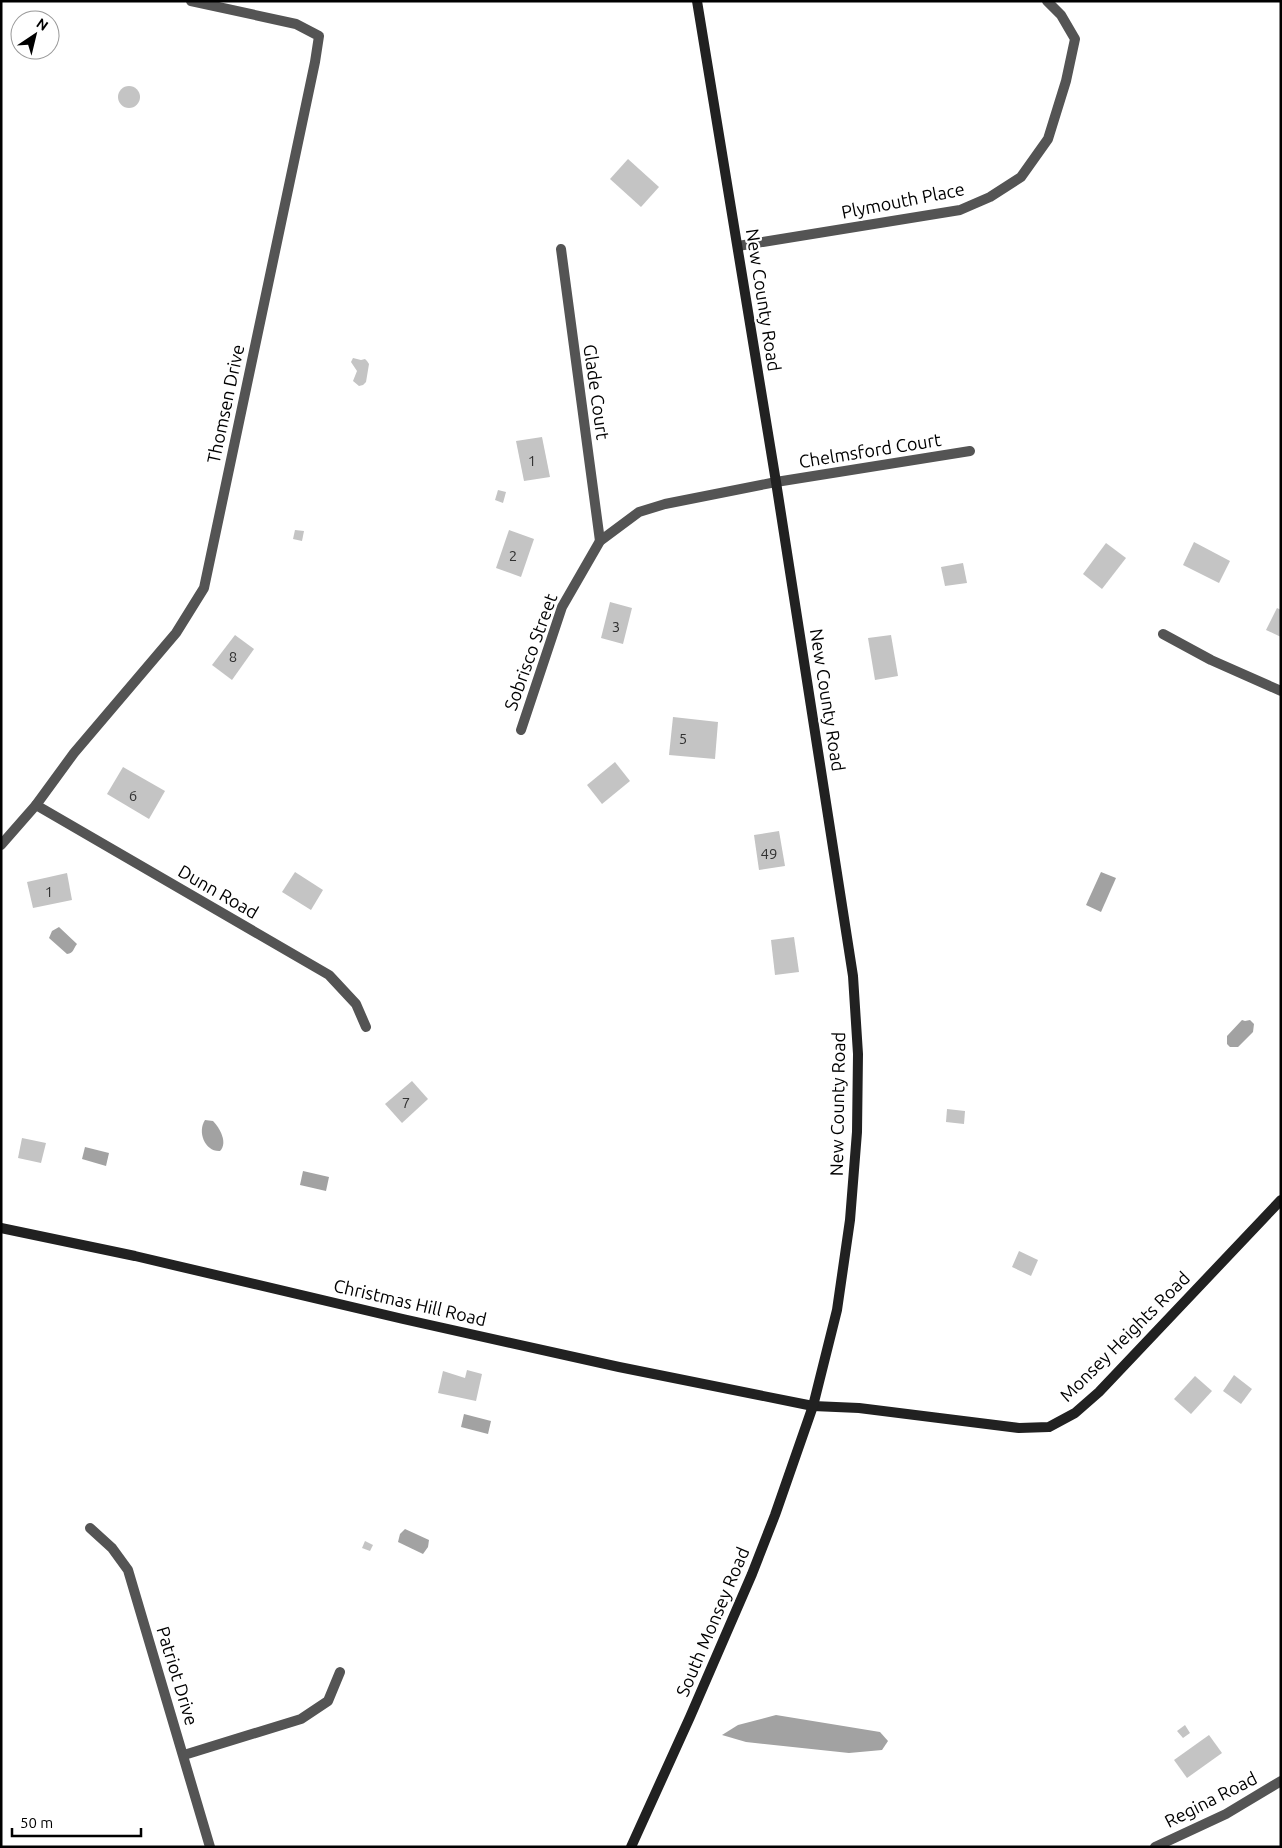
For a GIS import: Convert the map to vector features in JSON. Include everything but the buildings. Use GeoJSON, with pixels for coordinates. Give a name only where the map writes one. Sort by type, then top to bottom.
{"type":"FeatureCollection","features":[{"type":"Feature","properties":{"kind":"street","name":"Thomsen Drive"},"geometry":{"type":"LineString","coordinates":[[1,845],[36,805],[74,753],[176,633],[204,588],[319,36],[296,24],[191,1]]}},
{"type":"Feature","properties":{"kind":"street","name":"New County Road"},"geometry":{"type":"LineString","coordinates":[[697,1],[776,482],[853,976],[858,1054],[857,1132],[850,1220],[837,1310],[813,1406]]}},
{"type":"Feature","properties":{"kind":"street","name":"Plymouth Place"},"geometry":{"type":"LineString","coordinates":[[738,246],[960,210],[990,197],[1021,176],[1048,139],[1066,81],[1075,39],[1061,15],[1047,1]]}},
{"type":"Feature","properties":{"kind":"street","name":"Glade Court"},"geometry":{"type":"LineString","coordinates":[[561,249],[600,541]]}},
{"type":"Feature","properties":{"kind":"street","name":"Chelmsford Court"},"geometry":{"type":"LineString","coordinates":[[776,482],[970,451]]}},
{"type":"Feature","properties":{"kind":"street","name":"Sobrisco Street"},"geometry":{"type":"LineString","coordinates":[[520,730],[562,607],[600,541],[639,512],[665,504],[776,482]]}},
{"type":"Feature","properties":{"kind":"street"},"geometry":{"type":"LineString","coordinates":[[1163,634],[1210,660],[1281,691]]}},
{"type":"Feature","properties":{"kind":"street","name":"Dunn Road"},"geometry":{"type":"LineString","coordinates":[[36,805],[329,975],[356,1004],[366,1027]]}},
{"type":"Feature","properties":{"kind":"street","name":"Monsey Heights Road"},"geometry":{"type":"LineString","coordinates":[[813,1406],[859,1408],[1019,1428],[1049,1427],[1075,1413],[1099,1392],[1281,1200]]}},
{"type":"Feature","properties":{"kind":"street","name":"Christmas Hill Road"},"geometry":{"type":"LineString","coordinates":[[1,1228],[135,1256],[619,1367],[813,1406]]}},
{"type":"Feature","properties":{"kind":"street","name":"South Monsey Road"},"geometry":{"type":"LineString","coordinates":[[631,1847],[752,1574],[779,1506],[813,1406]]}},
{"type":"Feature","properties":{"kind":"street","name":"Patriot Drive"},"geometry":{"type":"LineString","coordinates":[[90,1528],[112,1548],[128,1570],[210,1847]]}},
{"type":"Feature","properties":{"kind":"street"},"geometry":{"type":"LineString","coordinates":[[184,1756],[301,1719],[328,1700],[340,1672]]}},
{"type":"Feature","properties":{"kind":"street","name":"Regina Road"},"geometry":{"type":"LineString","coordinates":[[1155,1847],[1226,1814],[1281,1781]]}},
{"type":"Feature","properties":{"kind":"shaded area"},"geometry":{"type":"Polygon","coordinates":[[[1101,872],[1116,878],[1101,912],[1086,905],[1101,872]]]}},
{"type":"Feature","properties":{"kind":"shaded area"},"geometry":{"type":"Polygon","coordinates":[[[59,927],[77,944],[72,952],[67,954],[49,938],[52,931],[59,927]]]}},
{"type":"Feature","properties":{"kind":"shaded area"},"geometry":{"type":"Polygon","coordinates":[[[1242,1020],[1250,1020],[1254,1024],[1253,1032],[1238,1047],[1230,1047],[1227,1044],[1227,1036],[1242,1020]]]}},
{"type":"Feature","properties":{"kind":"shaded area"},"geometry":{"type":"Polygon","coordinates":[[[205,1120],[213,1121],[220,1131],[223,1144],[220,1151],[210,1148],[204,1140],[202,1130],[205,1120]]]}},
{"type":"Feature","properties":{"kind":"shaded area"},"geometry":{"type":"Polygon","coordinates":[[[85,1147],[109,1153],[106,1166],[82,1159],[85,1147]]]}},
{"type":"Feature","properties":{"kind":"shaded area"},"geometry":{"type":"Polygon","coordinates":[[[303,1171],[329,1177],[326,1191],[300,1185],[303,1171]]]}},
{"type":"Feature","properties":{"kind":"shaded area"},"geometry":{"type":"Polygon","coordinates":[[[464,1414],[491,1421],[488,1434],[461,1427],[464,1414]]]}},
{"type":"Feature","properties":{"kind":"shaded area"},"geometry":{"type":"Polygon","coordinates":[[[405,1529],[429,1540],[428,1547],[423,1554],[398,1542],[400,1534],[405,1529]]]}},
{"type":"Feature","properties":{"kind":"shaded area"},"geometry":{"type":"Polygon","coordinates":[[[776,1715],[880,1732],[888,1741],[882,1750],[849,1753],[746,1742],[722,1735],[738,1725],[776,1715]]]}}]}
